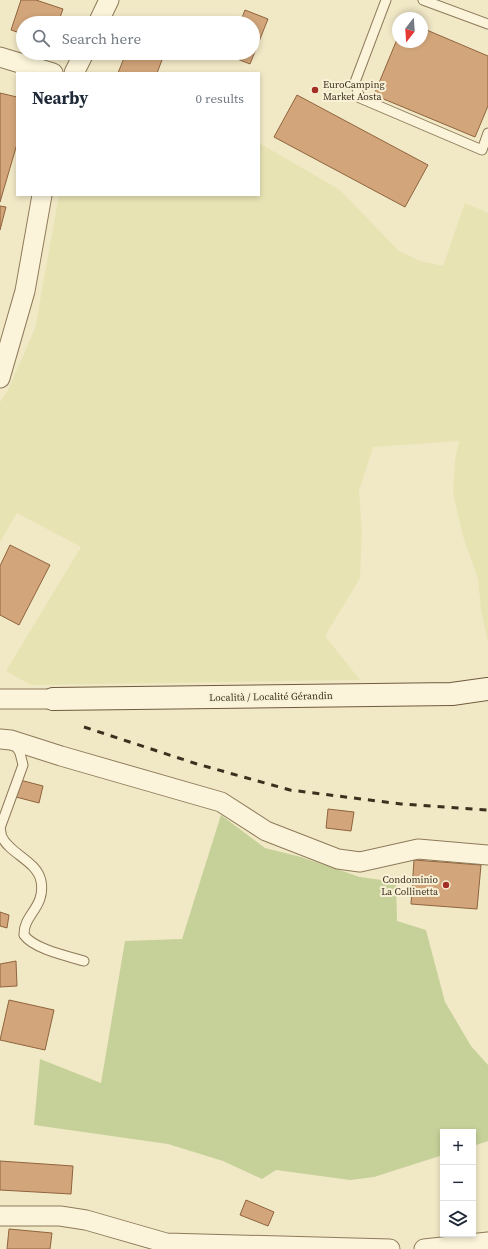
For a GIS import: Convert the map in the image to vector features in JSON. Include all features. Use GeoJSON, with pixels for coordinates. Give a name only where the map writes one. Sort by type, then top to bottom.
{"type":"FeatureCollection","features":[{"type":"Feature","properties":{"kind":"street"},"geometry":{"type":"LineString","coordinates":[[101,16],[109,0]]}},
{"type":"Feature","properties":{"kind":"street"},"geometry":{"type":"LineString","coordinates":[[0,57],[50,72]]}},
{"type":"Feature","properties":{"kind":"street"},"geometry":{"type":"LineString","coordinates":[[74,72],[80,60]]}},
{"type":"Feature","properties":{"kind":"street"},"geometry":{"type":"LineString","coordinates":[[0,378],[26,291],[42,196]]}},
{"type":"Feature","properties":{"kind":"street","name":"Località / Localité Gérandin"},"geometry":{"type":"LineString","coordinates":[[53,699],[452,694],[488,689]]}},
{"type":"Feature","properties":{"kind":"street"},"geometry":{"type":"LineString","coordinates":[[0,699],[53,699]]}},
{"type":"Feature","properties":{"kind":"street"},"geometry":{"type":"LineString","coordinates":[[6,739],[76,761],[221,802],[266,831],[338,859],[360,862],[418,849],[488,856]]}},
{"type":"Feature","properties":{"kind":"street"},"geometry":{"type":"LineString","coordinates":[[0,1216],[60,1216],[86,1220],[166,1243],[390,1249]]}},
{"type":"Feature","properties":{"kind":"street"},"geometry":{"type":"LineString","coordinates":[[424,1249],[488,1242]]}},
{"type":"Feature","properties":{"kind":"lane"},"geometry":{"type":"LineString","coordinates":[[386,0],[355,82],[360,98],[482,150],[488,133]]}},
{"type":"Feature","properties":{"kind":"lane"},"geometry":{"type":"LineString","coordinates":[[423,0],[488,24]]}},
{"type":"Feature","properties":{"kind":"lane"},"geometry":{"type":"LineString","coordinates":[[6,739],[20,753],[23,765],[0,828],[2,838],[34,869],[40,879],[42,891],[39,903],[24,929],[24,935],[31,942],[41,947],[84,961]]}},
{"type":"Feature","properties":{"kind":"shaded area"},"geometry":{"type":"Polygon","coordinates":[[[260,144],[340,190],[399,251],[420,261],[443,266],[465,203],[488,213],[488,642],[481,610],[478,579],[463,536],[453,493],[455,460],[459,441],[373,447],[359,491],[362,531],[360,578],[325,636],[360,680],[31,685],[6,671],[81,547],[17,513],[0,542],[0,402],[7,392],[35,329],[59,196],[260,196],[260,144]]]}},
{"type":"Feature","properties":{"kind":"green space"},"geometry":{"type":"Polygon","coordinates":[[[221,815],[265,848],[301,857],[360,877],[396,882],[397,921],[426,930],[445,1002],[471,1046],[488,1065],[488,1141],[476,1145],[476,1129],[440,1129],[440,1156],[374,1177],[350,1180],[276,1170],[262,1179],[223,1161],[168,1144],[34,1125],[40,1059],[101,1083],[125,941],[182,939],[221,815]]]}},
{"type":"Feature","properties":{"kind":"building"},"geometry":{"type":"Polygon","coordinates":[[[21,0],[36,0],[63,9],[60,16],[16,16],[16,32],[11,30],[21,0]]]}},
{"type":"Feature","properties":{"kind":"building"},"geometry":{"type":"Polygon","coordinates":[[[245,10],[268,19],[260,39],[260,16],[243,16],[245,10]]]}},
{"type":"Feature","properties":{"kind":"building"},"geometry":{"type":"Polygon","coordinates":[[[428,31],[488,56],[488,106],[475,137],[374,95],[393,48],[428,48],[428,31]]]}},
{"type":"Feature","properties":{"kind":"building"},"geometry":{"type":"Polygon","coordinates":[[[123,60],[162,60],[157,72],[118,72],[123,60]]]}},
{"type":"Feature","properties":{"kind":"building"},"geometry":{"type":"Polygon","coordinates":[[[240,60],[252,60],[250,64],[240,60]]]}},
{"type":"Feature","properties":{"kind":"building"},"geometry":{"type":"Polygon","coordinates":[[[0,93],[16,97],[16,147],[0,202],[0,93]]]}},
{"type":"Feature","properties":{"kind":"building"},"geometry":{"type":"Polygon","coordinates":[[[297,95],[428,165],[405,207],[274,137],[297,95]]]}},
{"type":"Feature","properties":{"kind":"building"},"geometry":{"type":"Polygon","coordinates":[[[0,206],[6,207],[0,230],[0,206]]]}},
{"type":"Feature","properties":{"kind":"building"},"geometry":{"type":"Polygon","coordinates":[[[10,545],[50,565],[19,625],[0,615],[0,566],[10,545]]]}},
{"type":"Feature","properties":{"kind":"building"},"geometry":{"type":"Polygon","coordinates":[[[20,780],[43,786],[39,803],[16,797],[20,780]]]}},
{"type":"Feature","properties":{"kind":"building"},"geometry":{"type":"Polygon","coordinates":[[[328,809],[354,812],[351,831],[326,828],[328,809]]]}},
{"type":"Feature","properties":{"kind":"building","name":"Condominio La Collinetta"},"geometry":{"type":"Polygon","coordinates":[[[414,860],[481,865],[477,909],[411,904],[414,860]]]}},
{"type":"Feature","properties":{"kind":"building"},"geometry":{"type":"Polygon","coordinates":[[[0,912],[9,915],[7,928],[0,926],[0,912]]]}},
{"type":"Feature","properties":{"kind":"building"},"geometry":{"type":"Polygon","coordinates":[[[16,961],[17,986],[0,987],[0,964],[16,961]]]}},
{"type":"Feature","properties":{"kind":"building"},"geometry":{"type":"Polygon","coordinates":[[[9,1000],[54,1010],[45,1050],[0,1040],[9,1000]]]}},
{"type":"Feature","properties":{"kind":"building"},"geometry":{"type":"Polygon","coordinates":[[[0,1161],[73,1166],[71,1194],[0,1190],[0,1161]]]}},
{"type":"Feature","properties":{"kind":"building"},"geometry":{"type":"Polygon","coordinates":[[[246,1200],[274,1212],[268,1226],[240,1215],[246,1200]]]}},
{"type":"Feature","properties":{"kind":"building"},"geometry":{"type":"Polygon","coordinates":[[[9,1229],[52,1233],[50,1249],[7,1249],[9,1229]]]}},
{"type":"Feature","properties":{"kind":"railway"},"geometry":{"type":"LineString","coordinates":[[84,727],[197,764],[290,790],[401,804],[488,810]]}},
{"type":"Feature","properties":{"kind":"place","name":"EuroCamping Market Aosta"},"geometry":{"type":"Point","coordinates":[315,90]}},
{"type":"Feature","properties":{"kind":"place","name":"Condominio La Collinetta"},"geometry":{"type":"Point","coordinates":[446,885]}}]}
